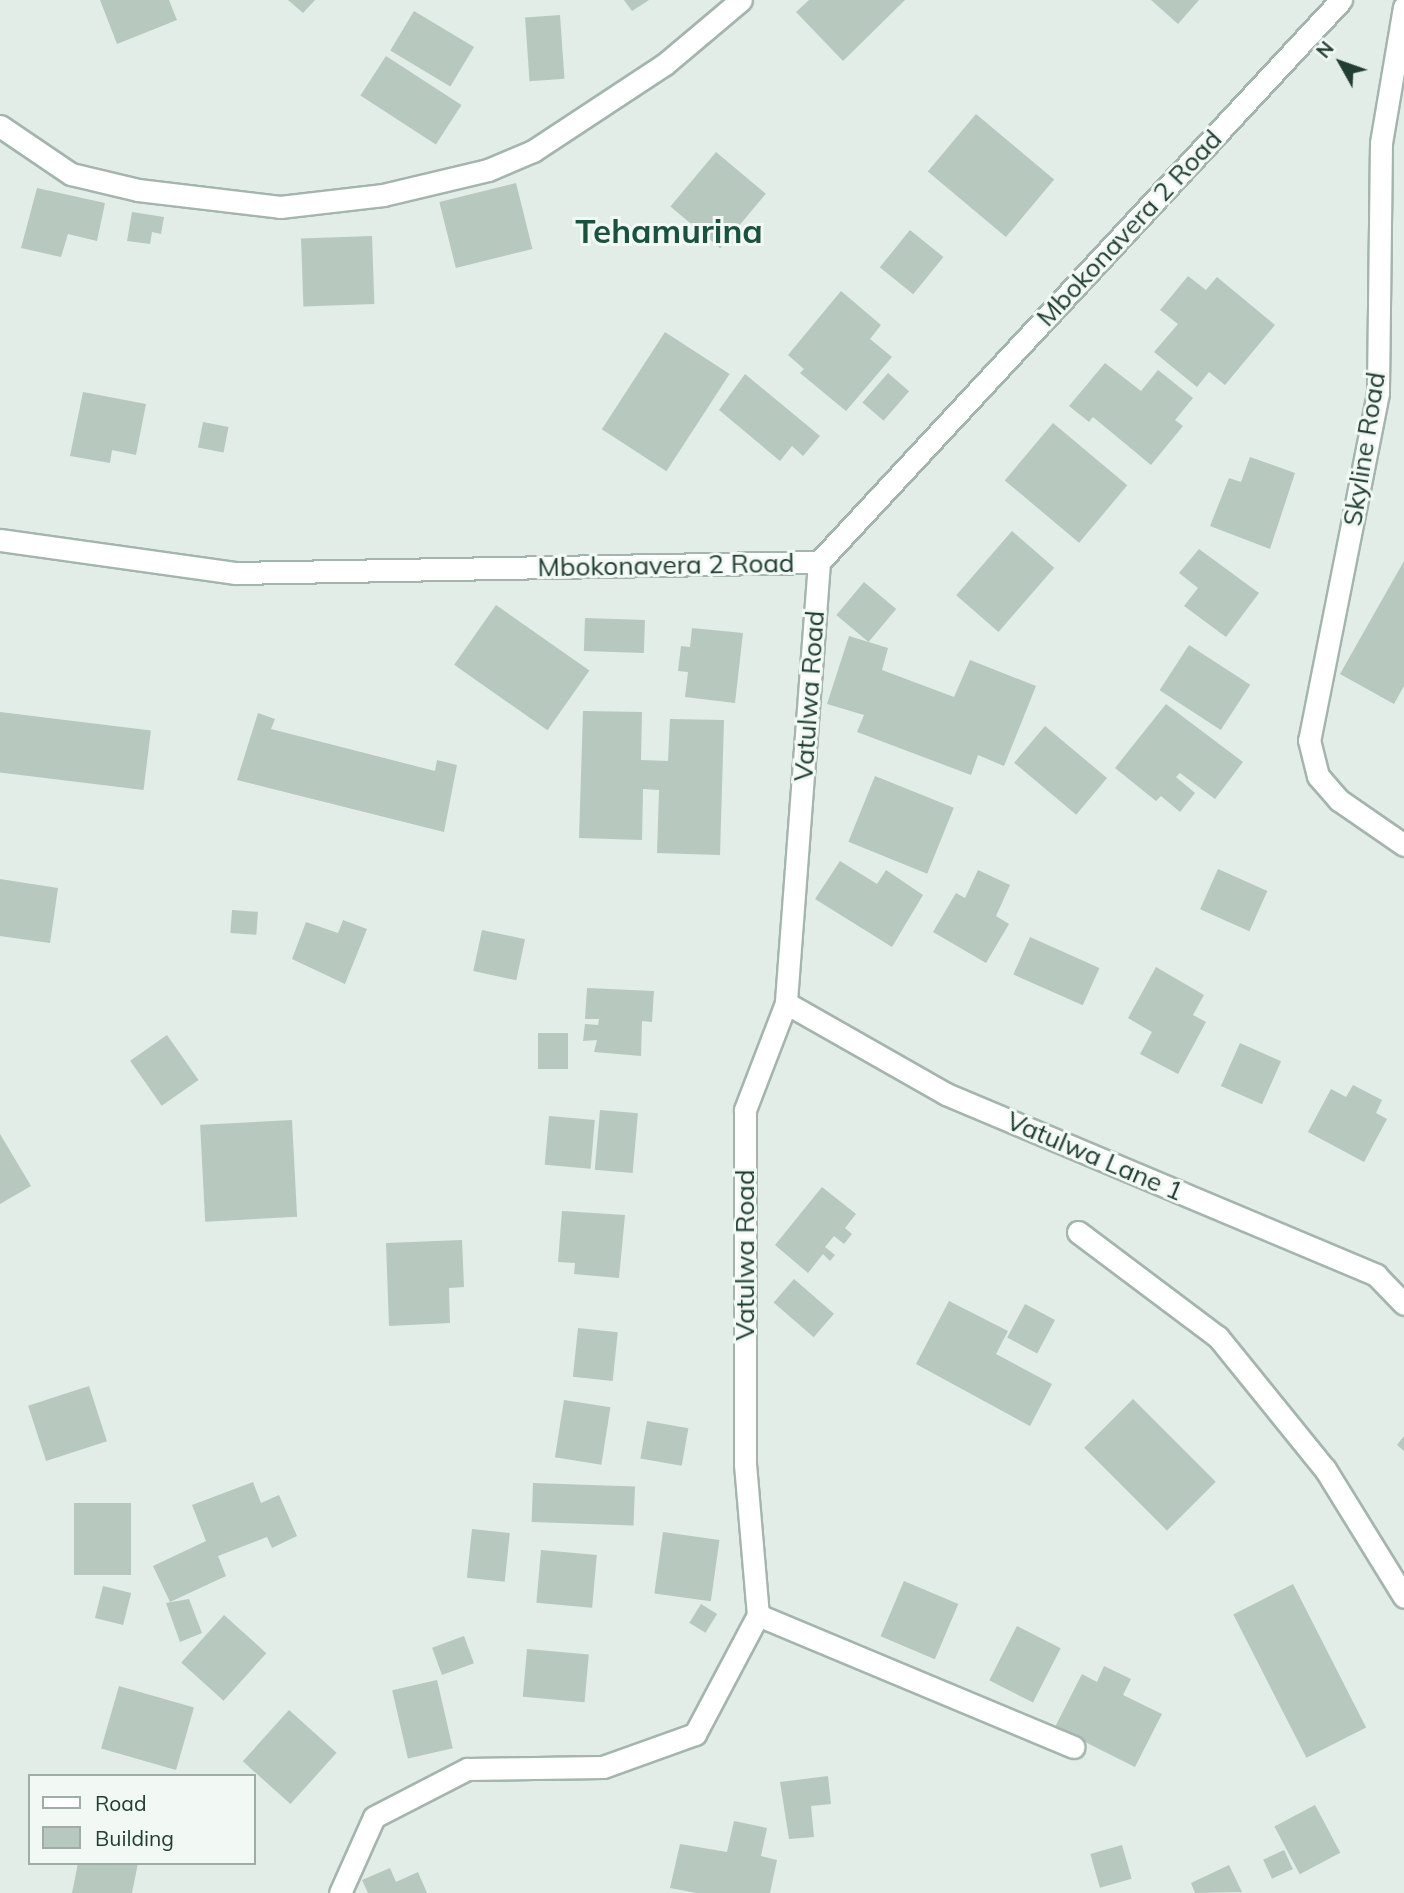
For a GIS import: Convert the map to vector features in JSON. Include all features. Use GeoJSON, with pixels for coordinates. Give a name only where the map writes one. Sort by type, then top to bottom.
{"type":"FeatureCollection","features":[{"type":"Feature","properties":{"kind":"street"},"geometry":{"type":"LineString","coordinates":[[0,126],[71,174],[138,190],[280,206],[383,195],[488,170],[533,151],[665,64],[741,0]]}},
{"type":"Feature","properties":{"kind":"street","name":"Mbokonavera 2 Road"},"geometry":{"type":"LineString","coordinates":[[0,540],[235,573],[819,562],[1341,0]]}},
{"type":"Feature","properties":{"kind":"street","name":"Skyline Road"},"geometry":{"type":"LineString","coordinates":[[1404,7],[1381,144],[1378,393],[1309,740],[1318,776],[1339,800],[1369,825],[1404,845]]}},
{"type":"Feature","properties":{"kind":"street","name":"Vatulwa Road"},"geometry":{"type":"LineString","coordinates":[[758,1615],[745,1464],[745,1110],[786,1003],[819,562]]}},
{"type":"Feature","properties":{"kind":"street","name":"Vatulwa Lane 1"},"geometry":{"type":"LineString","coordinates":[[786,1003],[946,1094],[1376,1275],[1404,1304]]}},
{"type":"Feature","properties":{"kind":"street"},"geometry":{"type":"LineString","coordinates":[[1078,1232],[1218,1337],[1325,1469],[1404,1597]]}},
{"type":"Feature","properties":{"kind":"street"},"geometry":{"type":"LineString","coordinates":[[340,1893],[374,1817],[467,1769],[604,1767],[695,1734],[758,1615],[1073,1747]]}},
{"type":"Feature","properties":{"kind":"building"},"geometry":{"type":"Polygon","coordinates":[[[100,0],[169,0],[177,20],[117,44],[100,0]]]}},
{"type":"Feature","properties":{"kind":"building"},"geometry":{"type":"Polygon","coordinates":[[[288,0],[315,0],[303,13],[288,0]]]}},
{"type":"Feature","properties":{"kind":"building"},"geometry":{"type":"Polygon","coordinates":[[[624,0],[649,0],[632,11],[624,0]]]}},
{"type":"Feature","properties":{"kind":"building"},"geometry":{"type":"Polygon","coordinates":[[[809,0],[905,0],[843,61],[796,12],[809,0]]]}},
{"type":"Feature","properties":{"kind":"building"},"geometry":{"type":"Polygon","coordinates":[[[1151,0],[1199,0],[1178,24],[1151,0]]]}},
{"type":"Feature","properties":{"kind":"building"},"geometry":{"type":"Polygon","coordinates":[[[414,11],[474,47],[450,86],[390,50],[414,11]]]}},
{"type":"Feature","properties":{"kind":"building"},"geometry":{"type":"Polygon","coordinates":[[[560,15],[564,79],[530,81],[525,17],[560,15]]]}},
{"type":"Feature","properties":{"kind":"building"},"geometry":{"type":"Polygon","coordinates":[[[386,56],[461,105],[436,144],[360,95],[386,56]]]}},
{"type":"Feature","properties":{"kind":"building"},"geometry":{"type":"Polygon","coordinates":[[[976,114],[1054,180],[1006,237],[928,171],[976,114]]]}},
{"type":"Feature","properties":{"kind":"building"},"geometry":{"type":"Polygon","coordinates":[[[716,152],[766,194],[720,248],[670,206],[716,152]]]}},
{"type":"Feature","properties":{"kind":"building"},"geometry":{"type":"Polygon","coordinates":[[[516,183],[532,249],[456,268],[439,202],[516,183]]]}},
{"type":"Feature","properties":{"kind":"building"},"geometry":{"type":"Polygon","coordinates":[[[37,188],[105,203],[97,241],[68,234],[61,257],[21,248],[37,188]]]}},
{"type":"Feature","properties":{"kind":"building"},"geometry":{"type":"Polygon","coordinates":[[[132,212],[164,217],[161,234],[152,232],[150,244],[127,241],[132,212]]]}},
{"type":"Feature","properties":{"kind":"building"},"geometry":{"type":"Polygon","coordinates":[[[910,230],[943,257],[913,294],[880,267],[910,230]]]}},
{"type":"Feature","properties":{"kind":"building"},"geometry":{"type":"Polygon","coordinates":[[[372,236],[374,304],[303,306],[301,238],[372,236]]]}},
{"type":"Feature","properties":{"kind":"building"},"geometry":{"type":"Polygon","coordinates":[[[1188,276],[1206,290],[1217,277],[1275,325],[1225,385],[1209,372],[1197,387],[1154,352],[1178,324],[1160,310],[1188,276]]]}},
{"type":"Feature","properties":{"kind":"building"},"geometry":{"type":"Polygon","coordinates":[[[841,291],[881,325],[870,339],[892,357],[846,411],[800,373],[804,369],[788,355],[841,291]]]}},
{"type":"Feature","properties":{"kind":"building"},"geometry":{"type":"Polygon","coordinates":[[[665,332],[730,374],[666,471],[602,429],[665,332]]]}},
{"type":"Feature","properties":{"kind":"building"},"geometry":{"type":"Polygon","coordinates":[[[1105,363],[1141,391],[1158,370],[1193,398],[1175,420],[1183,426],[1151,465],[1093,417],[1089,422],[1069,406],[1105,363]]]}},
{"type":"Feature","properties":{"kind":"building"},"geometry":{"type":"Polygon","coordinates":[[[888,373],[909,391],[884,421],[862,402],[888,373]]]}},
{"type":"Feature","properties":{"kind":"building"},"geometry":{"type":"Polygon","coordinates":[[[745,374],[820,436],[803,456],[792,446],[780,461],[719,410],[745,374]]]}},
{"type":"Feature","properties":{"kind":"building"},"geometry":{"type":"Polygon","coordinates":[[[83,392],[146,404],[136,455],[112,450],[110,463],[70,456],[83,392]]]}},
{"type":"Feature","properties":{"kind":"building"},"geometry":{"type":"Polygon","coordinates":[[[203,422],[229,427],[224,452],[198,448],[203,422]]]}},
{"type":"Feature","properties":{"kind":"building"},"geometry":{"type":"Polygon","coordinates":[[[1053,423],[1127,485],[1079,543],[1005,480],[1053,423]]]}},
{"type":"Feature","properties":{"kind":"building"},"geometry":{"type":"Polygon","coordinates":[[[1250,457],[1295,473],[1270,549],[1210,526],[1229,478],[1241,482],[1250,457]]]}},
{"type":"Feature","properties":{"kind":"building"},"geometry":{"type":"Polygon","coordinates":[[[1012,531],[1054,568],[998,632],[956,595],[1012,531]]]}},
{"type":"Feature","properties":{"kind":"building"},"geometry":{"type":"Polygon","coordinates":[[[1199,549],[1259,593],[1226,637],[1184,606],[1198,588],[1179,573],[1199,549]]]}},
{"type":"Feature","properties":{"kind":"building"},"geometry":{"type":"Polygon","coordinates":[[[1404,561],[1404,686],[1394,704],[1340,674],[1404,561]]]}},
{"type":"Feature","properties":{"kind":"building"},"geometry":{"type":"Polygon","coordinates":[[[864,582],[896,609],[869,642],[836,615],[864,582]]]}},
{"type":"Feature","properties":{"kind":"building"},"geometry":{"type":"Polygon","coordinates":[[[496,605],[589,670],[548,730],[454,665],[496,605]]]}},
{"type":"Feature","properties":{"kind":"building"},"geometry":{"type":"Polygon","coordinates":[[[585,618],[645,620],[644,653],[584,651],[585,618]]]}},
{"type":"Feature","properties":{"kind":"building"},"geometry":{"type":"Polygon","coordinates":[[[692,628],[743,633],[735,703],[685,697],[688,672],[678,671],[681,646],[690,647],[692,628]]]}},
{"type":"Feature","properties":{"kind":"building"},"geometry":{"type":"Polygon","coordinates":[[[849,636],[888,648],[882,670],[954,697],[970,660],[1036,686],[1004,766],[978,755],[971,775],[857,732],[864,715],[827,704],[849,636]]]}},
{"type":"Feature","properties":{"kind":"building"},"geometry":{"type":"Polygon","coordinates":[[[1189,645],[1250,685],[1221,730],[1160,690],[1189,645]]]}},
{"type":"Feature","properties":{"kind":"building"},"geometry":{"type":"Polygon","coordinates":[[[1166,704],[1243,762],[1215,799],[1180,773],[1176,777],[1195,793],[1180,812],[1161,796],[1156,801],[1115,768],[1166,704]]]}},
{"type":"Feature","properties":{"kind":"building"},"geometry":{"type":"Polygon","coordinates":[[[583,711],[642,712],[641,760],[668,761],[670,719],[724,720],[720,855],[657,853],[659,790],[643,789],[642,840],[579,838],[583,711]]]}},
{"type":"Feature","properties":{"kind":"building"},"geometry":{"type":"Polygon","coordinates":[[[0,712],[151,731],[144,790],[0,772],[0,712]]]}},
{"type":"Feature","properties":{"kind":"building"},"geometry":{"type":"Polygon","coordinates":[[[258,713],[275,719],[271,729],[435,771],[437,760],[457,765],[444,832],[237,780],[258,713]]]}},
{"type":"Feature","properties":{"kind":"building"},"geometry":{"type":"Polygon","coordinates":[[[1045,726],[1107,778],[1076,815],[1014,763],[1045,726]]]}},
{"type":"Feature","properties":{"kind":"building"},"geometry":{"type":"Polygon","coordinates":[[[875,776],[954,808],[927,874],[848,842],[875,776]]]}},
{"type":"Feature","properties":{"kind":"building"},"geometry":{"type":"Polygon","coordinates":[[[840,861],[877,884],[886,870],[923,895],[892,947],[815,899],[840,861]]]}},
{"type":"Feature","properties":{"kind":"building"},"geometry":{"type":"Polygon","coordinates":[[[1218,869],[1267,891],[1249,931],[1200,909],[1218,869]]]}},
{"type":"Feature","properties":{"kind":"building"},"geometry":{"type":"Polygon","coordinates":[[[978,870],[1010,885],[996,916],[1009,924],[986,963],[933,932],[956,893],[965,898],[978,870]]]}},
{"type":"Feature","properties":{"kind":"building"},"geometry":{"type":"Polygon","coordinates":[[[0,879],[58,888],[50,943],[0,936],[0,879]]]}},
{"type":"Feature","properties":{"kind":"building"},"geometry":{"type":"Polygon","coordinates":[[[232,910],[258,912],[256,935],[230,933],[232,910]]]}},
{"type":"Feature","properties":{"kind":"building"},"geometry":{"type":"Polygon","coordinates":[[[343,920],[367,929],[345,984],[292,959],[306,922],[338,933],[343,920]]]}},
{"type":"Feature","properties":{"kind":"building"},"geometry":{"type":"Polygon","coordinates":[[[482,930],[525,939],[516,980],[473,971],[482,930]]]}},
{"type":"Feature","properties":{"kind":"building"},"geometry":{"type":"Polygon","coordinates":[[[1030,937],[1099,968],[1083,1005],[1013,974],[1030,937]]]}},
{"type":"Feature","properties":{"kind":"building"},"geometry":{"type":"Polygon","coordinates":[[[1156,967],[1204,995],[1193,1015],[1206,1022],[1178,1074],[1140,1054],[1152,1032],[1128,1018],[1156,967]]]}},
{"type":"Feature","properties":{"kind":"building"},"geometry":{"type":"Polygon","coordinates":[[[587,988],[654,991],[652,1022],[642,1021],[641,1056],[594,1052],[597,1040],[583,1041],[585,1024],[598,1025],[599,1019],[585,1019],[587,988]]]}},
{"type":"Feature","properties":{"kind":"building"},"geometry":{"type":"Polygon","coordinates":[[[538,1033],[568,1033],[568,1069],[538,1069],[538,1033]]]}},
{"type":"Feature","properties":{"kind":"building"},"geometry":{"type":"Polygon","coordinates":[[[167,1035],[199,1080],[162,1106],[130,1061],[167,1035]]]}},
{"type":"Feature","properties":{"kind":"building"},"geometry":{"type":"Polygon","coordinates":[[[1240,1043],[1281,1061],[1262,1104],[1221,1086],[1240,1043]]]}},
{"type":"Feature","properties":{"kind":"building"},"geometry":{"type":"Polygon","coordinates":[[[1353,1085],[1382,1100],[1376,1113],[1387,1119],[1364,1162],[1308,1132],[1331,1089],[1346,1097],[1353,1085]]]}},
{"type":"Feature","properties":{"kind":"building"},"geometry":{"type":"Polygon","coordinates":[[[600,1110],[638,1113],[633,1173],[595,1170],[600,1110]]]}},
{"type":"Feature","properties":{"kind":"building"},"geometry":{"type":"Polygon","coordinates":[[[549,1116],[595,1120],[591,1169],[545,1165],[549,1116]]]}},
{"type":"Feature","properties":{"kind":"building"},"geometry":{"type":"Polygon","coordinates":[[[292,1120],[297,1217],[205,1222],[200,1125],[292,1120]]]}},
{"type":"Feature","properties":{"kind":"building"},"geometry":{"type":"Polygon","coordinates":[[[0,1134],[31,1186],[0,1204],[0,1134]]]}},
{"type":"Feature","properties":{"kind":"building"},"geometry":{"type":"Polygon","coordinates":[[[822,1187],[856,1214],[845,1228],[852,1234],[844,1244],[834,1236],[825,1247],[835,1255],[830,1261],[823,1254],[808,1273],[775,1245],[822,1187]]]}},
{"type":"Feature","properties":{"kind":"building"},"geometry":{"type":"Polygon","coordinates":[[[562,1211],[625,1215],[619,1278],[574,1274],[575,1263],[558,1262],[562,1211]]]}},
{"type":"Feature","properties":{"kind":"building"},"geometry":{"type":"Polygon","coordinates":[[[462,1240],[464,1287],[449,1288],[450,1323],[389,1326],[386,1243],[462,1240]]]}},
{"type":"Feature","properties":{"kind":"building"},"geometry":{"type":"Polygon","coordinates":[[[794,1279],[834,1314],[814,1337],[774,1302],[794,1279]]]}},
{"type":"Feature","properties":{"kind":"building"},"geometry":{"type":"Polygon","coordinates":[[[949,1301],[1008,1331],[996,1354],[1052,1384],[1030,1426],[916,1364],[949,1301]]]}},
{"type":"Feature","properties":{"kind":"building"},"geometry":{"type":"Polygon","coordinates":[[[1025,1304],[1055,1320],[1037,1354],[1007,1338],[1025,1304]]]}},
{"type":"Feature","properties":{"kind":"building"},"geometry":{"type":"Polygon","coordinates":[[[578,1328],[618,1332],[613,1381],[573,1377],[578,1328]]]}},
{"type":"Feature","properties":{"kind":"building"},"geometry":{"type":"Polygon","coordinates":[[[89,1386],[107,1441],[46,1461],[28,1406],[89,1386]]]}},
{"type":"Feature","properties":{"kind":"building"},"geometry":{"type":"Polygon","coordinates":[[[1133,1399],[1216,1482],[1167,1531],[1084,1448],[1133,1399]]]}},
{"type":"Feature","properties":{"kind":"building"},"geometry":{"type":"Polygon","coordinates":[[[564,1400],[610,1407],[601,1465],[555,1457],[564,1400]]]}},
{"type":"Feature","properties":{"kind":"building"},"geometry":{"type":"Polygon","coordinates":[[[647,1421],[688,1428],[682,1466],[640,1458],[647,1421]]]}},
{"type":"Feature","properties":{"kind":"building"},"geometry":{"type":"Polygon","coordinates":[[[1404,1436],[1404,1451],[1397,1445],[1404,1436]]]}},
{"type":"Feature","properties":{"kind":"building"},"geometry":{"type":"Polygon","coordinates":[[[253,1482],[261,1503],[279,1495],[297,1536],[272,1548],[267,1537],[218,1556],[226,1576],[170,1602],[153,1566],[206,1541],[192,1505],[253,1482]]]}},
{"type":"Feature","properties":{"kind":"building"},"geometry":{"type":"Polygon","coordinates":[[[533,1483],[635,1487],[634,1526],[532,1522],[533,1483]]]}},
{"type":"Feature","properties":{"kind":"building"},"geometry":{"type":"Polygon","coordinates":[[[74,1503],[131,1503],[131,1575],[74,1575],[74,1503]]]}},
{"type":"Feature","properties":{"kind":"building"},"geometry":{"type":"Polygon","coordinates":[[[472,1529],[510,1533],[505,1582],[467,1578],[472,1529]]]}},
{"type":"Feature","properties":{"kind":"building"},"geometry":{"type":"Polygon","coordinates":[[[663,1532],[719,1540],[711,1601],[654,1593],[663,1532]]]}},
{"type":"Feature","properties":{"kind":"building"},"geometry":{"type":"Polygon","coordinates":[[[541,1550],[597,1555],[592,1608],[536,1603],[541,1550]]]}},
{"type":"Feature","properties":{"kind":"building"},"geometry":{"type":"Polygon","coordinates":[[[904,1581],[958,1604],[935,1659],[881,1636],[904,1581]]]}},
{"type":"Feature","properties":{"kind":"building"},"geometry":{"type":"Polygon","coordinates":[[[1293,1584],[1366,1727],[1306,1758],[1233,1614],[1293,1584]]]}},
{"type":"Feature","properties":{"kind":"building"},"geometry":{"type":"Polygon","coordinates":[[[103,1586],[131,1593],[123,1625],[95,1618],[103,1586]]]}},
{"type":"Feature","properties":{"kind":"building"},"geometry":{"type":"Polygon","coordinates":[[[189,1599],[202,1633],[180,1642],[166,1603],[189,1599]]]}},
{"type":"Feature","properties":{"kind":"building"},"geometry":{"type":"Polygon","coordinates":[[[701,1604],[717,1614],[705,1633],[689,1623],[701,1604]]]}},
{"type":"Feature","properties":{"kind":"building"},"geometry":{"type":"Polygon","coordinates":[[[224,1615],[266,1653],[224,1701],[181,1663],[224,1615]]]}},
{"type":"Feature","properties":{"kind":"building"},"geometry":{"type":"Polygon","coordinates":[[[1017,1626],[1061,1648],[1033,1703],[989,1680],[1017,1626]]]}},
{"type":"Feature","properties":{"kind":"building"},"geometry":{"type":"Polygon","coordinates":[[[464,1636],[474,1663],[442,1675],[432,1648],[464,1636]]]}},
{"type":"Feature","properties":{"kind":"building"},"geometry":{"type":"Polygon","coordinates":[[[527,1649],[589,1654],[585,1702],[523,1697],[527,1649]]]}},
{"type":"Feature","properties":{"kind":"building"},"geometry":{"type":"Polygon","coordinates":[[[1104,1666],[1131,1679],[1123,1695],[1162,1714],[1135,1767],[1055,1727],[1082,1674],[1097,1682],[1104,1666]]]}},
{"type":"Feature","properties":{"kind":"building"},"geometry":{"type":"Polygon","coordinates":[[[437,1680],[453,1748],[408,1759],[392,1690],[437,1680]]]}},
{"type":"Feature","properties":{"kind":"building"},"geometry":{"type":"Polygon","coordinates":[[[119,1686],[194,1707],[176,1770],[101,1748],[119,1686]]]}},
{"type":"Feature","properties":{"kind":"building"},"geometry":{"type":"Polygon","coordinates":[[[289,1710],[337,1753],[290,1804],[243,1761],[289,1710]]]}},
{"type":"Feature","properties":{"kind":"building"},"geometry":{"type":"Polygon","coordinates":[[[828,1776],[831,1804],[811,1806],[814,1837],[789,1839],[780,1782],[828,1776]]]}},
{"type":"Feature","properties":{"kind":"building"},"geometry":{"type":"Polygon","coordinates":[[[1315,1805],[1340,1853],[1300,1874],[1274,1827],[1315,1805]]]}},
{"type":"Feature","properties":{"kind":"building"},"geometry":{"type":"Polygon","coordinates":[[[734,1821],[767,1828],[761,1856],[777,1860],[770,1893],[696,1893],[670,1888],[680,1844],[727,1852],[734,1821]]]}},
{"type":"Feature","properties":{"kind":"building"},"geometry":{"type":"Polygon","coordinates":[[[1122,1845],[1132,1879],[1100,1888],[1090,1854],[1122,1845]]]}},
{"type":"Feature","properties":{"kind":"building"},"geometry":{"type":"Polygon","coordinates":[[[1284,1850],[1293,1869],[1272,1879],[1263,1860],[1284,1850]]]}},
{"type":"Feature","properties":{"kind":"building"},"geometry":{"type":"Polygon","coordinates":[[[78,1865],[138,1865],[132,1893],[72,1893],[78,1865]]]}},
{"type":"Feature","properties":{"kind":"building"},"geometry":{"type":"Polygon","coordinates":[[[1229,1865],[1242,1892],[1195,1893],[1191,1883],[1229,1865]]]}},
{"type":"Feature","properties":{"kind":"building"},"geometry":{"type":"Polygon","coordinates":[[[390,1868],[396,1882],[418,1872],[427,1893],[368,1893],[362,1880],[390,1868]]]}},
{"type":"Feature","properties":{"kind":"district","name":"Tehamurina"},"geometry":{"type":"Point","coordinates":[669,231]}}]}
